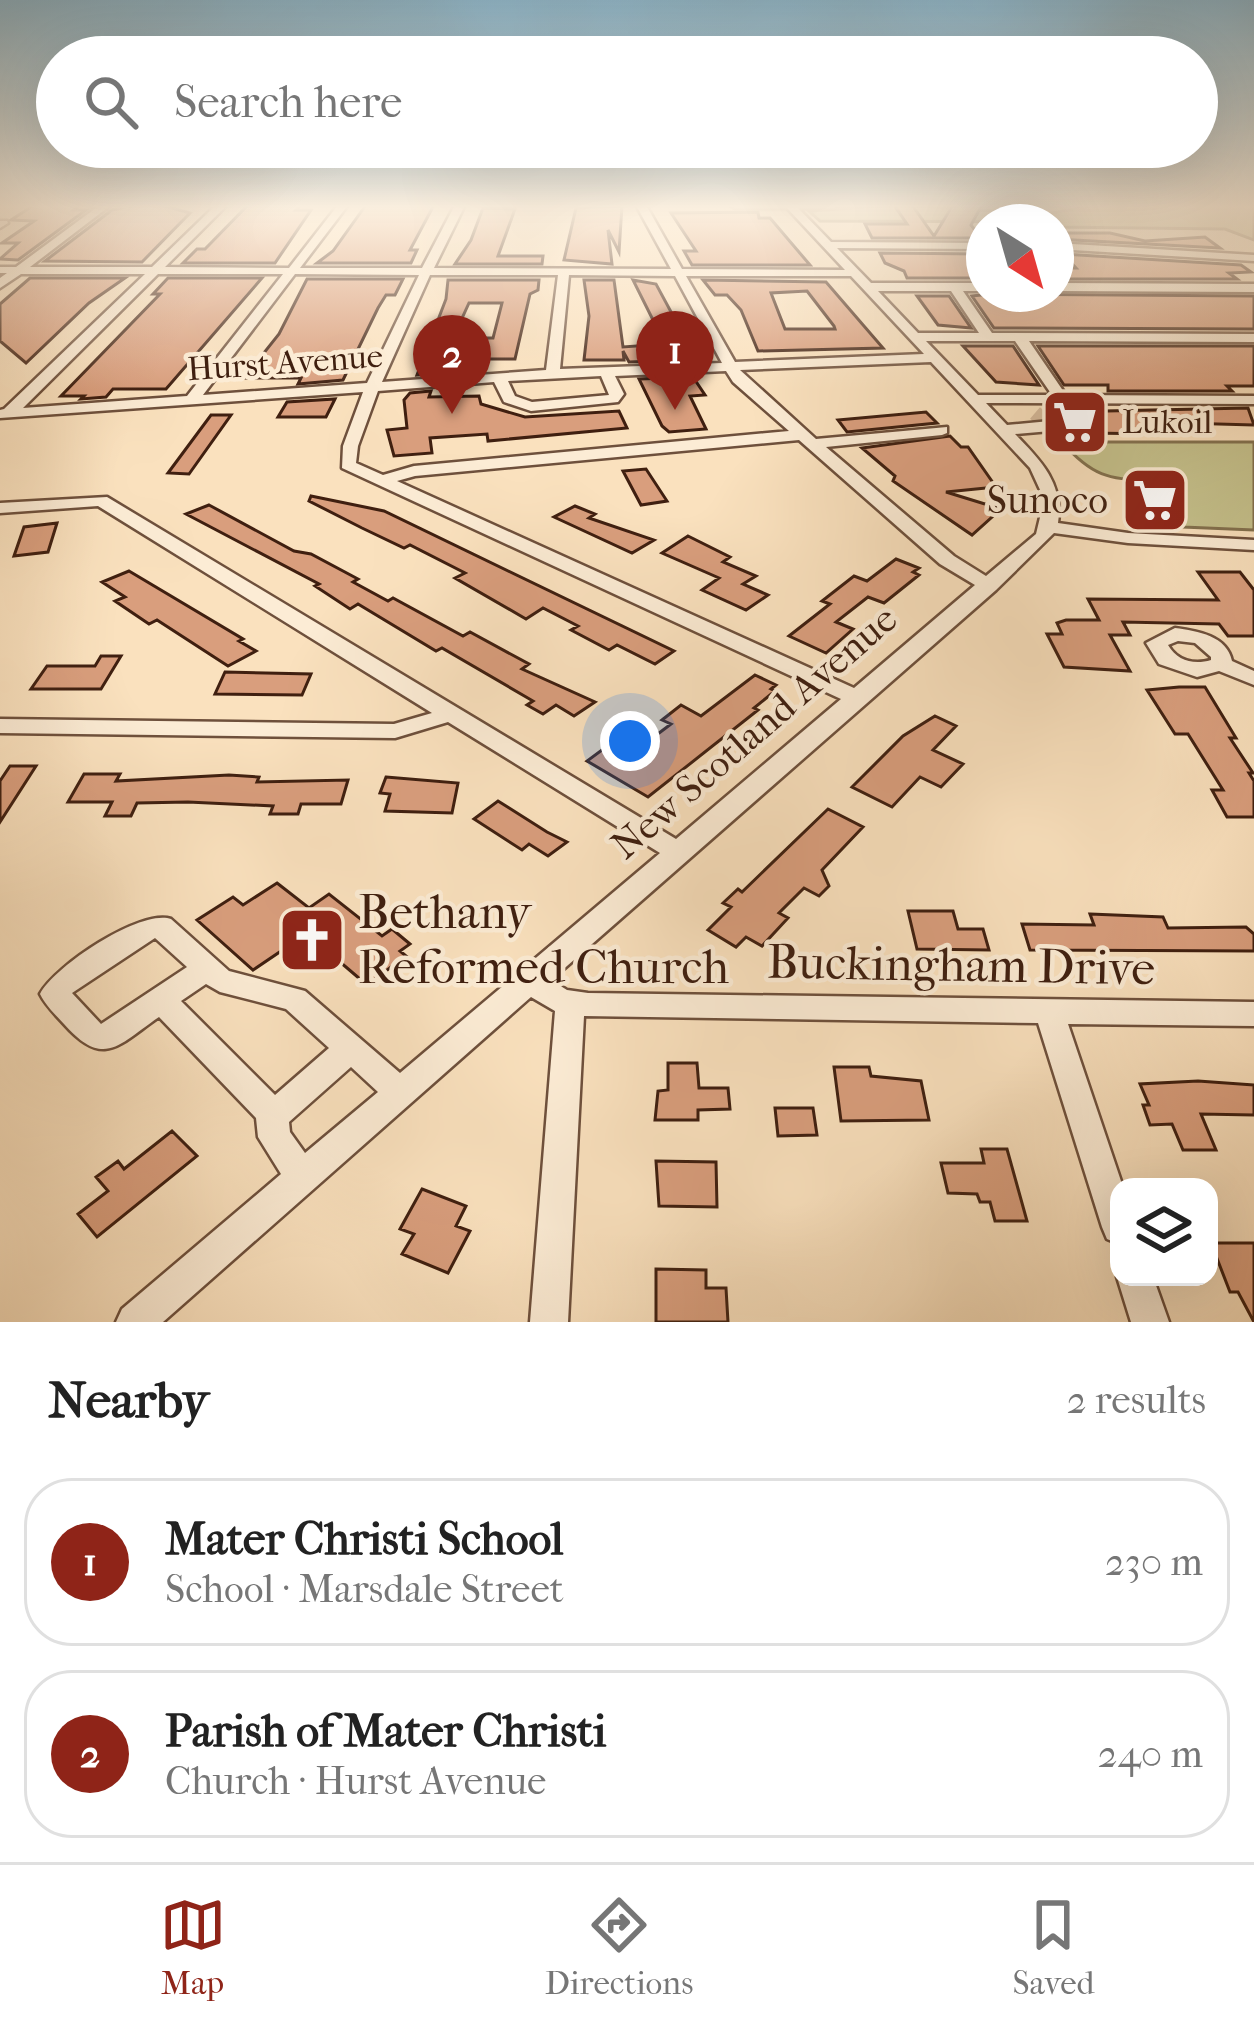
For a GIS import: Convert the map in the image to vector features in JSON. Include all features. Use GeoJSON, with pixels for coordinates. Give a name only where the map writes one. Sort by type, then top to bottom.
{"type":"FeatureCollection","features":[{"type":"Feature","properties":{"kind":"street"},"geometry":{"type":"LineString","coordinates":[[0,284],[24,267]]}},
{"type":"Feature","properties":{"kind":"street"},"geometry":{"type":"LineString","coordinates":[[4,414],[159,267]]}},
{"type":"Feature","properties":{"kind":"street"},"geometry":{"type":"LineString","coordinates":[[192,400],[295,267]]}},
{"type":"Feature","properties":{"kind":"street"},"geometry":{"type":"LineString","coordinates":[[431,267],[346,460],[357,472],[384,480],[857,698]]}},
{"type":"Feature","properties":{"kind":"street"},"geometry":{"type":"LineString","coordinates":[[676,267],[742,382],[947,560],[989,586]]}},
{"type":"Feature","properties":{"kind":"street"},"geometry":{"type":"LineString","coordinates":[[848,267],[1045,478],[1052,500],[1048,527],[1128,538],[1254,544]]}},
{"type":"Feature","properties":{"kind":"street"},"geometry":{"type":"LineString","coordinates":[[0,270],[854,273]]}},
{"type":"Feature","properties":{"kind":"street"},"geometry":{"type":"LineString","coordinates":[[553,374],[564,272]]}},
{"type":"Feature","properties":{"kind":"street"},"geometry":{"type":"LineString","coordinates":[[867,286],[966,287]]}},
{"type":"Feature","properties":{"kind":"street"},"geometry":{"type":"LineString","coordinates":[[955,287],[988,337]]}},
{"type":"Feature","properties":{"kind":"street"},"geometry":{"type":"LineString","coordinates":[[1074,287],[1254,289]]}},
{"type":"Feature","properties":{"kind":"street"},"geometry":{"type":"LineString","coordinates":[[915,337],[1254,338]]}},
{"type":"Feature","properties":{"kind":"street"},"geometry":{"type":"LineString","coordinates":[[1019,337],[1062,399]]}},
{"type":"Feature","properties":{"kind":"street","name":"Hurst Avenue"},"geometry":{"type":"LineString","coordinates":[[4,414],[606,370],[934,358]]}},
{"type":"Feature","properties":{"kind":"street"},"geometry":{"type":"LineString","coordinates":[[499,378],[508,398],[535,407],[615,398],[606,370]]}},
{"type":"Feature","properties":{"kind":"street"},"geometry":{"type":"LineString","coordinates":[[973,399],[1039,415]]}},
{"type":"Feature","properties":{"kind":"street"},"geometry":{"type":"LineString","coordinates":[[1003,430],[1062,399],[1254,400]]}},
{"type":"Feature","properties":{"kind":"street"},"geometry":{"type":"LineString","coordinates":[[988,415],[1039,415]]}},
{"type":"Feature","properties":{"kind":"street"},"geometry":{"type":"LineString","coordinates":[[384,480],[414,471],[942,430]]}},
{"type":"Feature","properties":{"kind":"street"},"geometry":{"type":"LineString","coordinates":[[0,508],[97,499],[678,851]]}},
{"type":"Feature","properties":{"kind":"street","name":"New Scotland Avenue"},"geometry":{"type":"LineString","coordinates":[[135,1322],[1034,548],[1048,527]]}},
{"type":"Feature","properties":{"kind":"street"},"geometry":{"type":"LineString","coordinates":[[1221,664],[1254,680]]}},
{"type":"Feature","properties":{"kind":"street"},"geometry":{"type":"LineString","coordinates":[[0,726],[395,731],[452,714]]}},
{"type":"Feature","properties":{"kind":"street"},"geometry":{"type":"LineString","coordinates":[[206,969],[109,1036],[98,1038],[56,992],[63,982],[156,926],[228,983],[291,997],[401,1093]]}},
{"type":"Feature","properties":{"kind":"street","name":"Buckingham Drive"},"geometry":{"type":"LineString","coordinates":[[529,981],[570,1004],[1254,1014]]}},
{"type":"Feature","properties":{"kind":"street"},"geometry":{"type":"LineString","coordinates":[[160,1000],[274,1114],[274,1137],[303,1178]]}},
{"type":"Feature","properties":{"kind":"street"},"geometry":{"type":"LineString","coordinates":[[549,1322],[570,1004]]}},
{"type":"Feature","properties":{"kind":"street"},"geometry":{"type":"LineString","coordinates":[[1049,1011],[1110,1199]]}},
{"type":"Feature","properties":{"kind":"street"},"geometry":{"type":"LineString","coordinates":[[274,1114],[350,1048]]}},
{"type":"Feature","properties":{"kind":"street"},"geometry":{"type":"LineString","coordinates":[[1138,1286],[1150,1322]]}},
{"type":"Feature","properties":{"kind":"shaded area"},"geometry":{"type":"Polygon","coordinates":[[[1062,442],[1254,442],[1254,530],[1183,527],[1161,482],[1095,471],[1062,442]]]}},
{"type":"Feature","properties":{"kind":"building"},"geometry":{"type":"Polygon","coordinates":[[[894,267],[966,267],[966,278],[907,278],[894,267]]]}},
{"type":"Feature","properties":{"kind":"building"},"geometry":{"type":"Polygon","coordinates":[[[1243,267],[1251,272],[1229,273],[1237,279],[1074,279],[1074,268],[1243,267]]]}},
{"type":"Feature","properties":{"kind":"building"},"geometry":{"type":"Polygon","coordinates":[[[30,278],[125,278],[89,303],[26,363],[0,341],[0,304],[30,278]]]}},
{"type":"Feature","properties":{"kind":"building"},"geometry":{"type":"Polygon","coordinates":[[[168,278],[262,278],[166,389],[113,389],[106,397],[81,399],[84,396],[61,396],[160,294],[153,294],[168,278]]]}},
{"type":"Feature","properties":{"kind":"building"},"geometry":{"type":"Polygon","coordinates":[[[307,279],[403,279],[395,295],[386,295],[378,308],[343,380],[298,384],[301,378],[244,378],[279,334],[307,279]]]}},
{"type":"Feature","properties":{"kind":"building"},"geometry":{"type":"Polygon","coordinates":[[[448,280],[539,280],[538,290],[530,294],[515,359],[477,359],[483,338],[493,338],[502,303],[469,303],[437,373],[417,375],[446,299],[448,280]]]}},
{"type":"Feature","properties":{"kind":"building"},"geometry":{"type":"Polygon","coordinates":[[[584,280],[614,280],[623,347],[665,344],[633,280],[656,284],[691,349],[676,350],[683,360],[629,362],[623,351],[624,360],[584,360],[589,316],[584,280]]]}},
{"type":"Feature","properties":{"kind":"building"},"geometry":{"type":"Polygon","coordinates":[[[703,280],[826,282],[883,348],[758,351],[741,310],[727,295],[715,295],[703,280]],[[807,291],[771,293],[785,329],[834,326],[807,291]]]}},
{"type":"Feature","properties":{"kind":"building"},"geometry":{"type":"Polygon","coordinates":[[[1074,295],[1254,296],[1254,329],[994,328],[983,312],[1074,312],[1074,295]]]}},
{"type":"Feature","properties":{"kind":"building"},"geometry":{"type":"Polygon","coordinates":[[[917,296],[949,296],[971,328],[938,325],[917,296]]]}},
{"type":"Feature","properties":{"kind":"building"},"geometry":{"type":"Polygon","coordinates":[[[963,346],[1013,346],[1039,385],[996,382],[963,346]]]}},
{"type":"Feature","properties":{"kind":"building"},"geometry":{"type":"Polygon","coordinates":[[[1038,346],[1254,346],[1254,386],[1227,386],[1232,391],[1108,391],[1108,385],[1064,385],[1038,346]]]}},
{"type":"Feature","properties":{"kind":"building"},"geometry":{"type":"Polygon","coordinates":[[[693,377],[705,395],[690,396],[706,429],[669,432],[639,379],[693,377]]]}},
{"type":"Feature","properties":{"kind":"building"},"geometry":{"type":"Polygon","coordinates":[[[431,391],[429,397],[479,396],[481,404],[525,417],[619,411],[627,428],[488,441],[487,434],[430,438],[432,453],[394,456],[387,430],[407,428],[404,400],[410,393],[431,391]]]}},
{"type":"Feature","properties":{"kind":"building"},"geometry":{"type":"Polygon","coordinates":[[[335,399],[326,417],[278,417],[287,402],[335,399]]]}},
{"type":"Feature","properties":{"kind":"building"},"geometry":{"type":"Polygon","coordinates":[[[1248,408],[1254,425],[1148,422],[1157,434],[1088,433],[1084,427],[1073,428],[1073,421],[1060,412],[1248,408]]]}},
{"type":"Feature","properties":{"kind":"building"},"geometry":{"type":"Polygon","coordinates":[[[926,412],[937,423],[847,432],[838,420],[926,412]]]}},
{"type":"Feature","properties":{"kind":"building"},"geometry":{"type":"Polygon","coordinates":[[[211,415],[231,415],[189,474],[168,473],[211,415]]]}},
{"type":"Feature","properties":{"kind":"building"},"geometry":{"type":"Polygon","coordinates":[[[950,436],[961,447],[968,447],[996,487],[946,492],[1001,509],[972,535],[893,481],[895,476],[862,448],[950,436]]]}},
{"type":"Feature","properties":{"kind":"building"},"geometry":{"type":"Polygon","coordinates":[[[646,469],[667,501],[641,505],[623,471],[646,469]]]}},
{"type":"Feature","properties":{"kind":"building"},"geometry":{"type":"Polygon","coordinates":[[[311,496],[384,511],[674,651],[655,664],[617,645],[609,650],[571,630],[578,626],[543,608],[526,619],[455,578],[465,573],[410,545],[404,548],[362,528],[309,501],[311,496]]]}},
{"type":"Feature","properties":{"kind":"building"},"geometry":{"type":"Polygon","coordinates":[[[209,505],[358,579],[353,582],[388,601],[393,598],[463,636],[470,632],[529,664],[522,669],[595,702],[574,716],[556,705],[543,714],[527,705],[533,701],[442,648],[436,651],[358,604],[350,609],[315,586],[319,584],[186,514],[209,505]]]}},
{"type":"Feature","properties":{"kind":"building"},"geometry":{"type":"Polygon","coordinates":[[[575,506],[595,514],[589,518],[654,540],[632,553],[554,517],[575,506]]]}},
{"type":"Feature","properties":{"kind":"building"},"geometry":{"type":"Polygon","coordinates":[[[57,523],[48,552],[14,556],[24,527],[57,523]]]}},
{"type":"Feature","properties":{"kind":"building"},"geometry":{"type":"Polygon","coordinates":[[[688,536],[730,557],[723,562],[756,576],[743,584],[768,595],[746,610],[702,590],[719,578],[662,553],[688,536]]]}},
{"type":"Feature","properties":{"kind":"building"},"geometry":{"type":"Polygon","coordinates":[[[896,559],[919,568],[913,572],[919,575],[884,603],[868,597],[836,622],[853,629],[826,653],[789,636],[830,604],[822,601],[854,576],[867,581],[896,559]]]}},
{"type":"Feature","properties":{"kind":"building"},"geometry":{"type":"Polygon","coordinates":[[[129,571],[256,651],[228,666],[157,620],[149,624],[115,601],[125,597],[102,582],[129,571]]]}},
{"type":"Feature","properties":{"kind":"building"},"geometry":{"type":"Polygon","coordinates":[[[1198,572],[1240,572],[1254,590],[1254,636],[1228,636],[1219,624],[1123,622],[1130,635],[1110,635],[1130,671],[1064,667],[1047,634],[1062,634],[1057,623],[1066,620],[1099,620],[1088,599],[1218,600],[1198,572]]]}},
{"type":"Feature","properties":{"kind":"building"},"geometry":{"type":"Polygon","coordinates":[[[101,656],[121,656],[101,689],[31,689],[47,666],[95,666],[101,656]]]}},
{"type":"Feature","properties":{"kind":"building"},"geometry":{"type":"Polygon","coordinates":[[[225,672],[311,674],[302,695],[215,694],[225,672]]]}},
{"type":"Feature","properties":{"kind":"building"},"geometry":{"type":"Polygon","coordinates":[[[755,675],[776,685],[771,689],[775,691],[754,708],[758,710],[648,797],[587,761],[610,744],[630,755],[671,724],[662,720],[681,705],[701,716],[755,675]]]}},
{"type":"Feature","properties":{"kind":"building"},"geometry":{"type":"Polygon","coordinates":[[[1205,687],[1236,738],[1230,738],[1253,773],[1249,773],[1254,781],[1254,817],[1227,817],[1212,790],[1223,790],[1188,734],[1175,734],[1147,690],[1205,687]]]}},
{"type":"Feature","properties":{"kind":"building"},"geometry":{"type":"Polygon","coordinates":[[[935,716],[956,726],[933,750],[963,764],[941,787],[920,777],[892,807],[852,787],[903,736],[935,716]]]}},
{"type":"Feature","properties":{"kind":"building"},"geometry":{"type":"Polygon","coordinates":[[[10,766],[36,766],[0,822],[0,781],[10,766]]]}},
{"type":"Feature","properties":{"kind":"building"},"geometry":{"type":"Polygon","coordinates":[[[84,774],[120,774],[116,781],[229,775],[259,777],[257,782],[348,780],[341,804],[301,804],[298,814],[270,814],[273,806],[188,802],[137,803],[131,816],[105,816],[112,802],[68,802],[84,774]]]}},
{"type":"Feature","properties":{"kind":"building"},"geometry":{"type":"Polygon","coordinates":[[[386,777],[458,783],[452,813],[385,811],[390,794],[380,793],[386,777]]]}},
{"type":"Feature","properties":{"kind":"building"},"geometry":{"type":"Polygon","coordinates":[[[498,801],[567,842],[548,856],[529,844],[522,850],[474,819],[498,801]]]}},
{"type":"Feature","properties":{"kind":"building"},"geometry":{"type":"Polygon","coordinates":[[[828,809],[863,827],[822,870],[829,886],[819,896],[804,888],[779,913],[788,918],[762,946],[746,937],[736,947],[708,930],[731,907],[723,903],[738,889],[742,892],[828,809]]]}},
{"type":"Feature","properties":{"kind":"building","name":"Bethany Reformed Church"},"geometry":{"type":"Polygon","coordinates":[[[277,883],[309,908],[329,894],[382,936],[392,929],[410,944],[400,951],[406,956],[367,985],[319,944],[306,954],[293,943],[253,970],[197,920],[233,897],[243,905],[277,883]]]}},
{"type":"Feature","properties":{"kind":"building"},"geometry":{"type":"Polygon","coordinates":[[[908,911],[953,911],[958,929],[983,929],[989,950],[917,949],[908,911]]]}},
{"type":"Feature","properties":{"kind":"building"},"geometry":{"type":"Polygon","coordinates":[[[1090,914],[1163,917],[1168,928],[1246,927],[1254,934],[1254,951],[1030,950],[1022,924],[1094,925],[1090,914]]]}},
{"type":"Feature","properties":{"kind":"building"},"geometry":{"type":"Polygon","coordinates":[[[668,1063],[697,1063],[699,1088],[728,1088],[730,1109],[698,1110],[698,1120],[655,1120],[658,1091],[668,1090],[668,1063]]]}},
{"type":"Feature","properties":{"kind":"building"},"geometry":{"type":"Polygon","coordinates":[[[834,1067],[869,1067],[871,1076],[921,1081],[929,1120],[841,1121],[834,1067]]]}},
{"type":"Feature","properties":{"kind":"building"},"geometry":{"type":"Polygon","coordinates":[[[1140,1084],[1254,1085],[1254,1115],[1201,1114],[1216,1150],[1183,1150],[1172,1124],[1150,1125],[1143,1105],[1149,1105],[1140,1084]]]}},
{"type":"Feature","properties":{"kind":"building"},"geometry":{"type":"Polygon","coordinates":[[[775,1108],[813,1108],[817,1135],[778,1136],[775,1108]]]}},
{"type":"Feature","properties":{"kind":"building"},"geometry":{"type":"Polygon","coordinates":[[[172,1131],[197,1156],[97,1237],[78,1214],[108,1191],[96,1177],[118,1161],[124,1169],[172,1131]]]}},
{"type":"Feature","properties":{"kind":"building"},"geometry":{"type":"Polygon","coordinates":[[[981,1149],[1007,1149],[1027,1221],[995,1221],[990,1202],[980,1202],[977,1194],[948,1193],[941,1163],[984,1163],[981,1149]]]}},
{"type":"Feature","properties":{"kind":"building"},"geometry":{"type":"Polygon","coordinates":[[[656,1161],[716,1162],[717,1207],[659,1206],[656,1161]]]}},
{"type":"Feature","properties":{"kind":"building"},"geometry":{"type":"Polygon","coordinates":[[[422,1189],[466,1206],[456,1226],[470,1231],[448,1273],[402,1254],[414,1234],[400,1229],[422,1189]]]}},
{"type":"Feature","properties":{"kind":"building"},"geometry":{"type":"Polygon","coordinates":[[[1218,1243],[1254,1243],[1254,1322],[1238,1292],[1230,1292],[1218,1261],[1218,1243]]]}},
{"type":"Feature","properties":{"kind":"building"},"geometry":{"type":"Polygon","coordinates":[[[656,1269],[706,1270],[706,1288],[726,1288],[728,1322],[656,1322],[656,1269]]]}},
{"type":"Feature","properties":{"kind":"tunnel"},"geometry":{"type":"LineString","coordinates":[[1035,413],[1043,420]]}},
{"type":"Feature","properties":{"kind":"place","name":"Mater Christi School"},"geometry":{"type":"Point","coordinates":[675,410]}},
{"type":"Feature","properties":{"kind":"place","name":"Parish of Mater Christi"},"geometry":{"type":"Point","coordinates":[452,414]}},
{"type":"Feature","properties":{"kind":"place","name":"Lukoil"},"geometry":{"type":"Point","coordinates":[1075,422]}},
{"type":"Feature","properties":{"kind":"place","name":"Sunoco"},"geometry":{"type":"Point","coordinates":[1155,500]}},
{"type":"Feature","properties":{"kind":"place","name":"Bethany Reformed Church"},"geometry":{"type":"Point","coordinates":[312,940]}}]}
